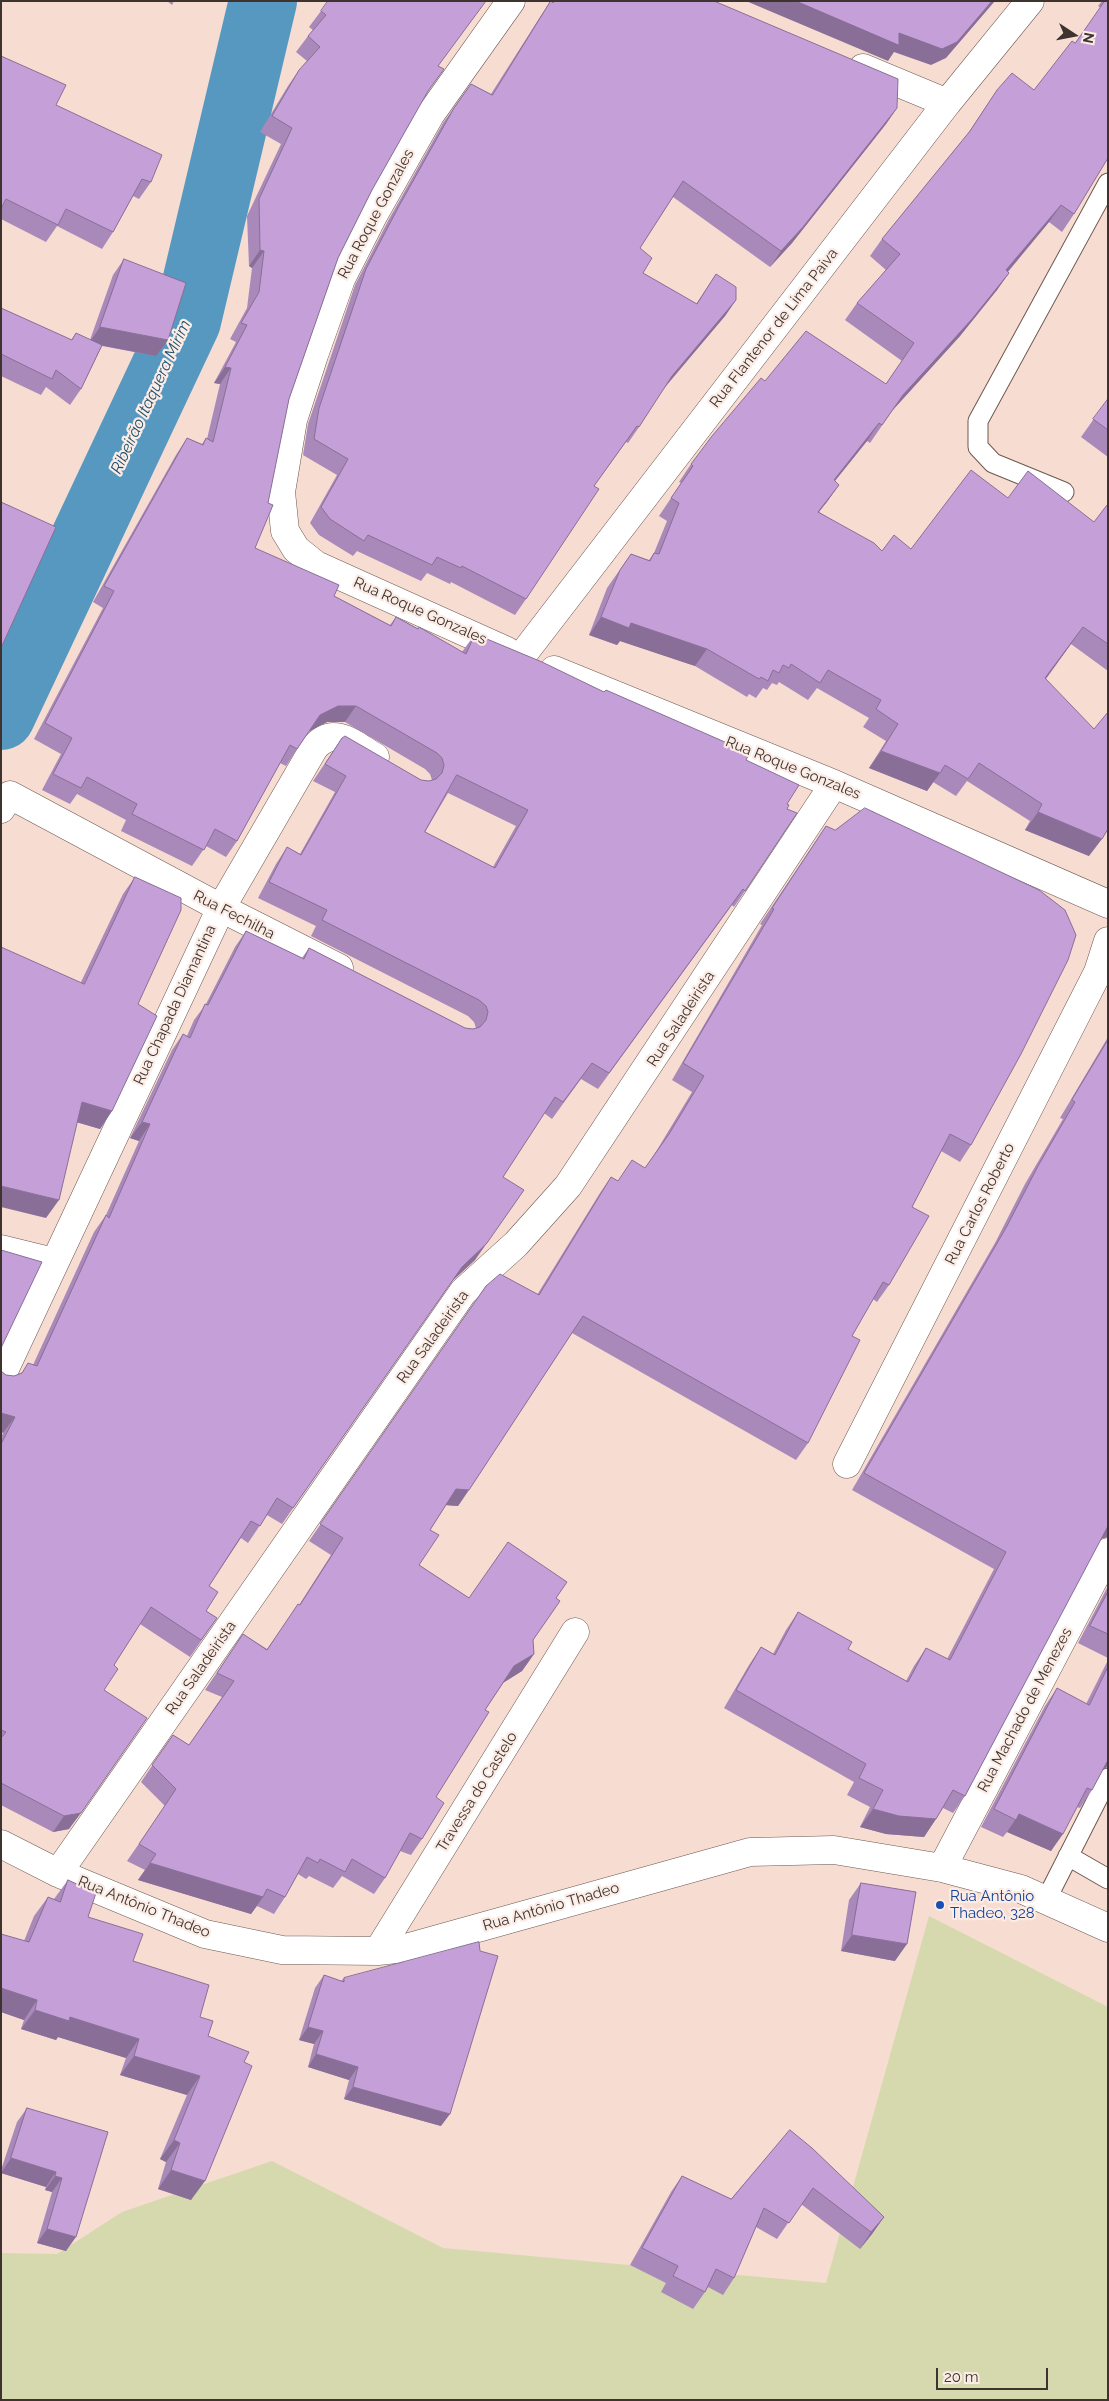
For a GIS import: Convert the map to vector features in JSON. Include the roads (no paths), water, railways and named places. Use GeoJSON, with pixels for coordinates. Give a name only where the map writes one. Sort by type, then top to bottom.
{"type":"FeatureCollection","features":[{"type":"Feature","properties":{"kind":"street","name":"Rua Roque Gonzales"},"geometry":{"type":"LineString","coordinates":[[511,1],[430,115],[340,279],[293,420],[282,492],[282,510],[285,531],[296,549],[316,565],[521,657],[834,784],[1108,904]]}},
{"type":"Feature","properties":{"kind":"street","name":"Rua Flantenor de Lima Paiva"},"geometry":{"type":"LineString","coordinates":[[521,657],[947,103],[1030,1]]}},
{"type":"Feature","properties":{"kind":"street"},"geometry":{"type":"LineString","coordinates":[[838,58],[947,103]]}},
{"type":"Feature","properties":{"kind":"street","name":"Rua Chapada Diamantina"},"geometry":{"type":"LineString","coordinates":[[1,1377],[221,908],[321,740],[329,737],[342,738],[393,768]]}},
{"type":"Feature","properties":{"kind":"street","name":"Rua Saladeirista"},"geometry":{"type":"LineString","coordinates":[[58,1873],[463,1292],[516,1244],[568,1186],[834,784]]}},
{"type":"Feature","properties":{"kind":"street","name":"Rua Fechilha"},"geometry":{"type":"LineString","coordinates":[[6,802],[221,908],[363,981]]}},
{"type":"Feature","properties":{"kind":"street","name":"Rua Carlos Roberto"},"geometry":{"type":"LineString","coordinates":[[848,1464],[1098,972],[1108,941]]}},
{"type":"Feature","properties":{"kind":"street"},"geometry":{"type":"LineString","coordinates":[[1,1249],[54,1262]]}},
{"type":"Feature","properties":{"kind":"street","name":"Rua Machado de Menezes"},"geometry":{"type":"LineString","coordinates":[[942,1868],[1108,1552]]}},
{"type":"Feature","properties":{"kind":"street","name":"Travessa do Castelo"},"geometry":{"type":"LineString","coordinates":[[378,1951],[575,1632]]}},
{"type":"Feature","properties":{"kind":"street","name":"Rua Antônio Thadeo"},"geometry":{"type":"LineString","coordinates":[[1,1844],[58,1873],[205,1934],[282,1950],[378,1951],[406,1948],[750,1852],[834,1850],[942,1868],[1021,1889],[1108,1928]]}},
{"type":"Feature","properties":{"kind":"lane"},"geometry":{"type":"LineString","coordinates":[[1064,492],[993,463],[978,447],[978,421],[1108,183]]}},
{"type":"Feature","properties":{"kind":"lane"},"geometry":{"type":"LineString","coordinates":[[1046,1900],[1108,1778]]}},
{"type":"Feature","properties":{"kind":"lane"},"geometry":{"type":"LineString","coordinates":[[1068,1856],[1108,1879]]}},
{"type":"Feature","properties":{"kind":"waterway","name":"Ribeirão Itaquera Mirim"},"geometry":{"type":"LineString","coordinates":[[1,716],[187,321],[263,1]]}},
{"type":"Feature","properties":{"kind":"place","name":"Rua Antônio Thadeo, 328"},"geometry":{"type":"Point","coordinates":[940,1905]}}]}
